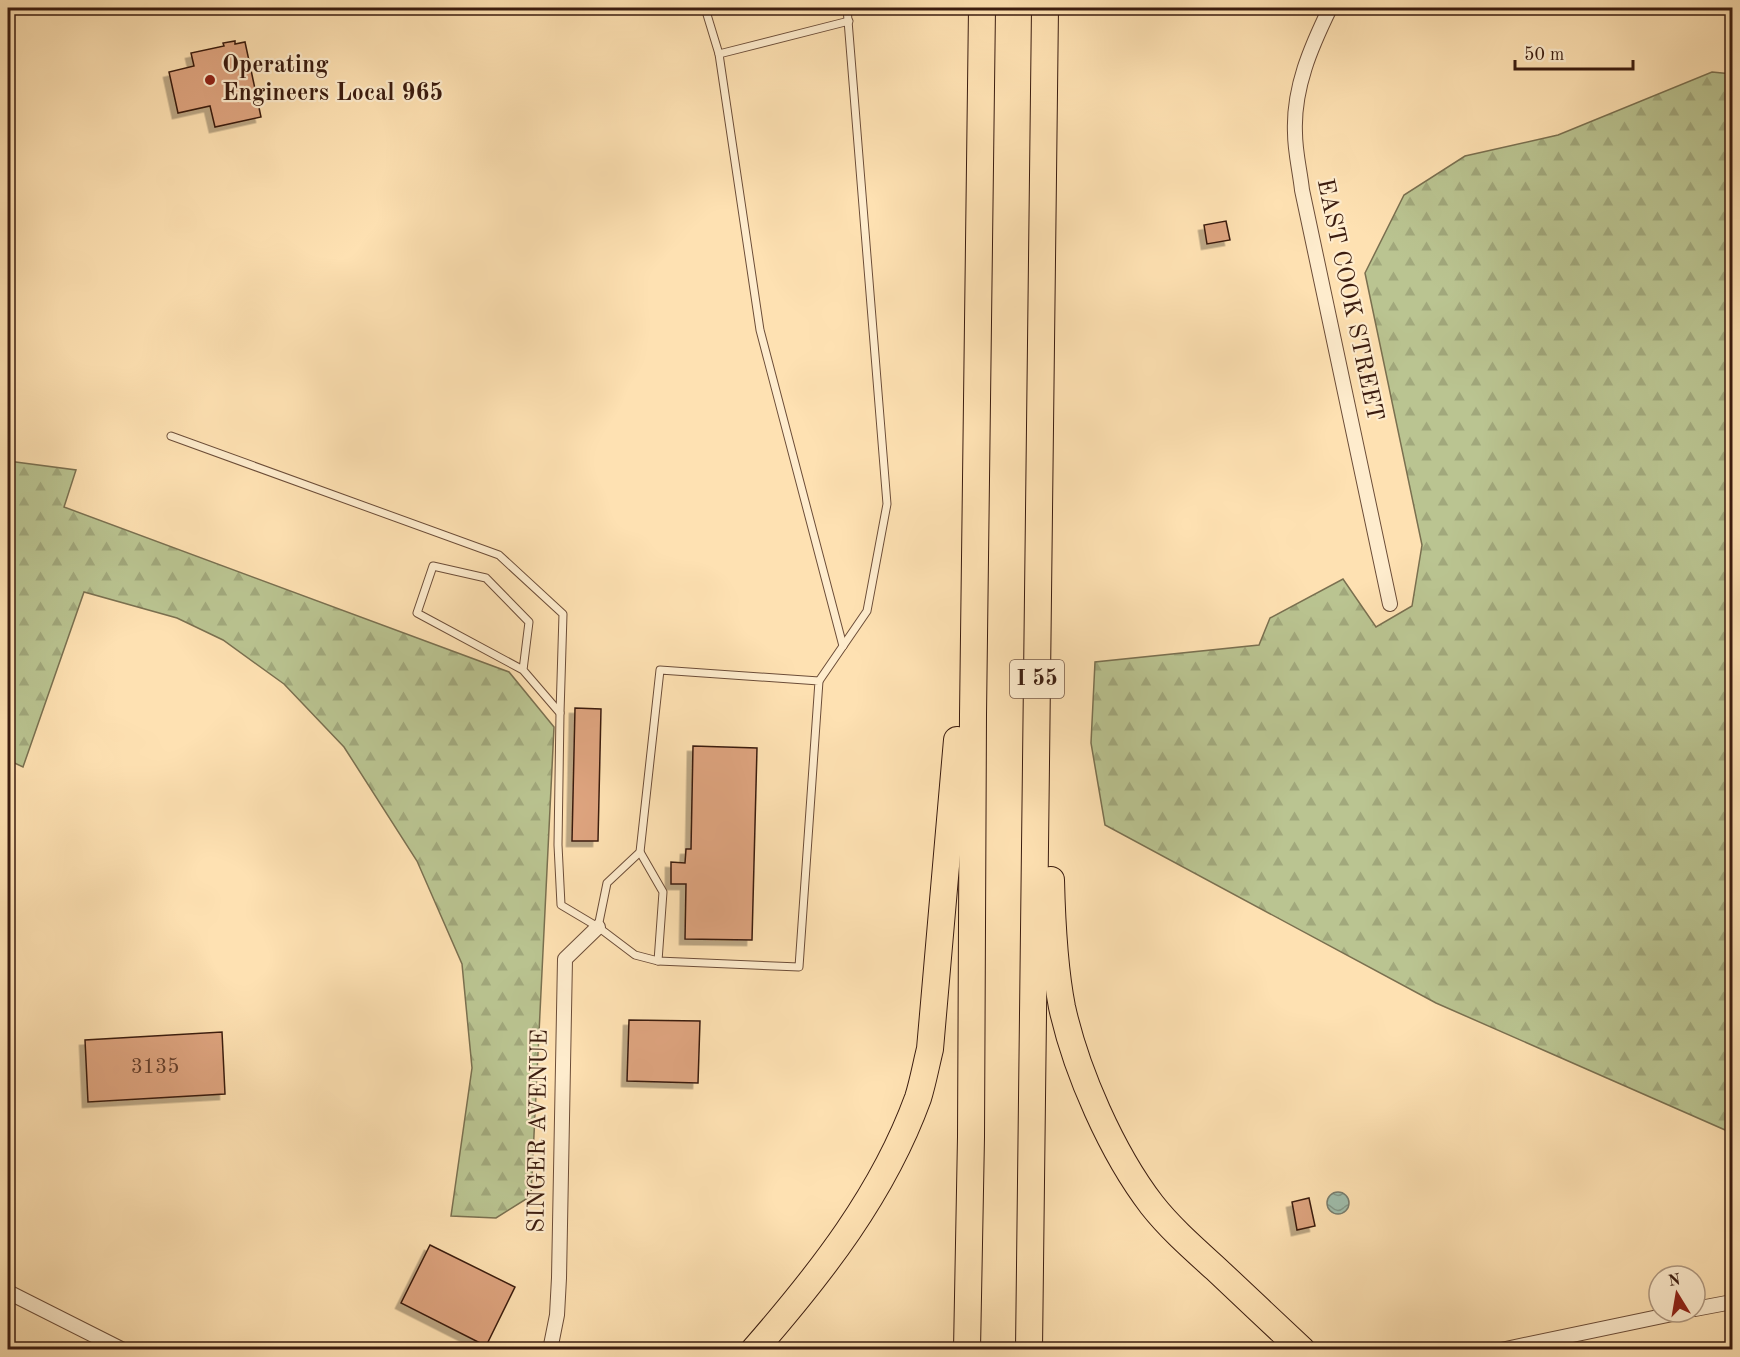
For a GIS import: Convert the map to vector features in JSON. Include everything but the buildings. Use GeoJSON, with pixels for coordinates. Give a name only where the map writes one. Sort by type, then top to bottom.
{"type":"FeatureCollection","features":[{"type":"Feature","properties":{"kind":"highway"},"geometry":{"type":"LineString","coordinates":[[967,1350],[982,8]]}},
{"type":"Feature","properties":{"kind":"highway","name":"I 55"},"geometry":{"type":"LineString","coordinates":[[1029,1350],[1045,8]]}},
{"type":"Feature","properties":{"kind":"highway"},"geometry":{"type":"LineString","coordinates":[[754,1350],[837,1248],[867,1203],[895,1152],[918,1096],[930,1049],[938,969],[976,509]]}},
{"type":"Feature","properties":{"kind":"highway"},"geometry":{"type":"LineString","coordinates":[[1037,662],[1049,797],[1056,963],[1062,1005],[1084,1078],[1110,1134],[1132,1175],[1152,1205],[1189,1245],[1302,1350]]}},
{"type":"Feature","properties":{"kind":"street","name":"EAST COOK STREET"},"geometry":{"type":"LineString","coordinates":[[1330,8],[1311,48],[1299,86],[1295,110],[1295,134],[1302,190],[1390,604]]}},
{"type":"Feature","properties":{"kind":"street","name":"SINGER AVENUE"},"geometry":{"type":"LineString","coordinates":[[550,1350],[558,1315],[565,959],[598,927]]}},
{"type":"Feature","properties":{"kind":"street"},"geometry":{"type":"LineString","coordinates":[[8,1293],[123,1350]]}},
{"type":"Feature","properties":{"kind":"street"},"geometry":{"type":"LineString","coordinates":[[1707,1307],[1732,1302]]}},
{"type":"Feature","properties":{"kind":"street"},"geometry":{"type":"LineString","coordinates":[[1501,1350],[1647,1319]]}},
{"type":"Feature","properties":{"kind":"lane"},"geometry":{"type":"LineString","coordinates":[[705,8],[719,54],[759,330],[843,646]]}},
{"type":"Feature","properties":{"kind":"lane"},"geometry":{"type":"LineString","coordinates":[[171,436],[499,555],[563,614],[558,845],[561,905],[598,927],[635,955],[658,961],[799,967],[819,681],[867,611],[887,504],[847,8]]}},
{"type":"Feature","properties":{"kind":"lane"},"geometry":{"type":"LineString","coordinates":[[719,54],[849,21]]}},
{"type":"Feature","properties":{"kind":"lane"},"geometry":{"type":"LineString","coordinates":[[522,670],[529,622],[486,579],[433,566],[417,613],[522,670],[560,713]]}},
{"type":"Feature","properties":{"kind":"lane"},"geometry":{"type":"LineString","coordinates":[[658,961],[663,892],[640,852],[660,670],[819,681]]}},
{"type":"Feature","properties":{"kind":"lane"},"geometry":{"type":"LineString","coordinates":[[598,927],[607,883],[640,852]]}},
{"type":"Feature","properties":{"kind":"green space"},"geometry":{"type":"Polygon","coordinates":[[[1712,72],[1732,74],[1732,1133],[1436,1003],[1105,825],[1091,743],[1095,662],[1259,645],[1270,618],[1343,579],[1376,627],[1412,606],[1422,545],[1365,273],[1404,195],[1465,156],[1558,135],[1712,72]]]}},
{"type":"Feature","properties":{"kind":"green space"},"geometry":{"type":"Polygon","coordinates":[[[8,461],[76,470],[64,507],[509,672],[554,727],[531,1196],[496,1218],[451,1216],[472,1068],[462,964],[417,861],[344,747],[284,684],[223,640],[177,618],[84,592],[23,767],[8,760],[8,461]]]}},
{"type":"Feature","properties":{"kind":"water"},"geometry":{"type":"Polygon","coordinates":[[[1338,1192],[1346,1195],[1349,1203],[1346,1211],[1338,1214],[1330,1211],[1327,1203],[1330,1195],[1338,1192]]]}},
{"type":"Feature","properties":{"kind":"place","name":"Operating Engineers Local 965"},"geometry":{"type":"Point","coordinates":[210,80]}}]}
